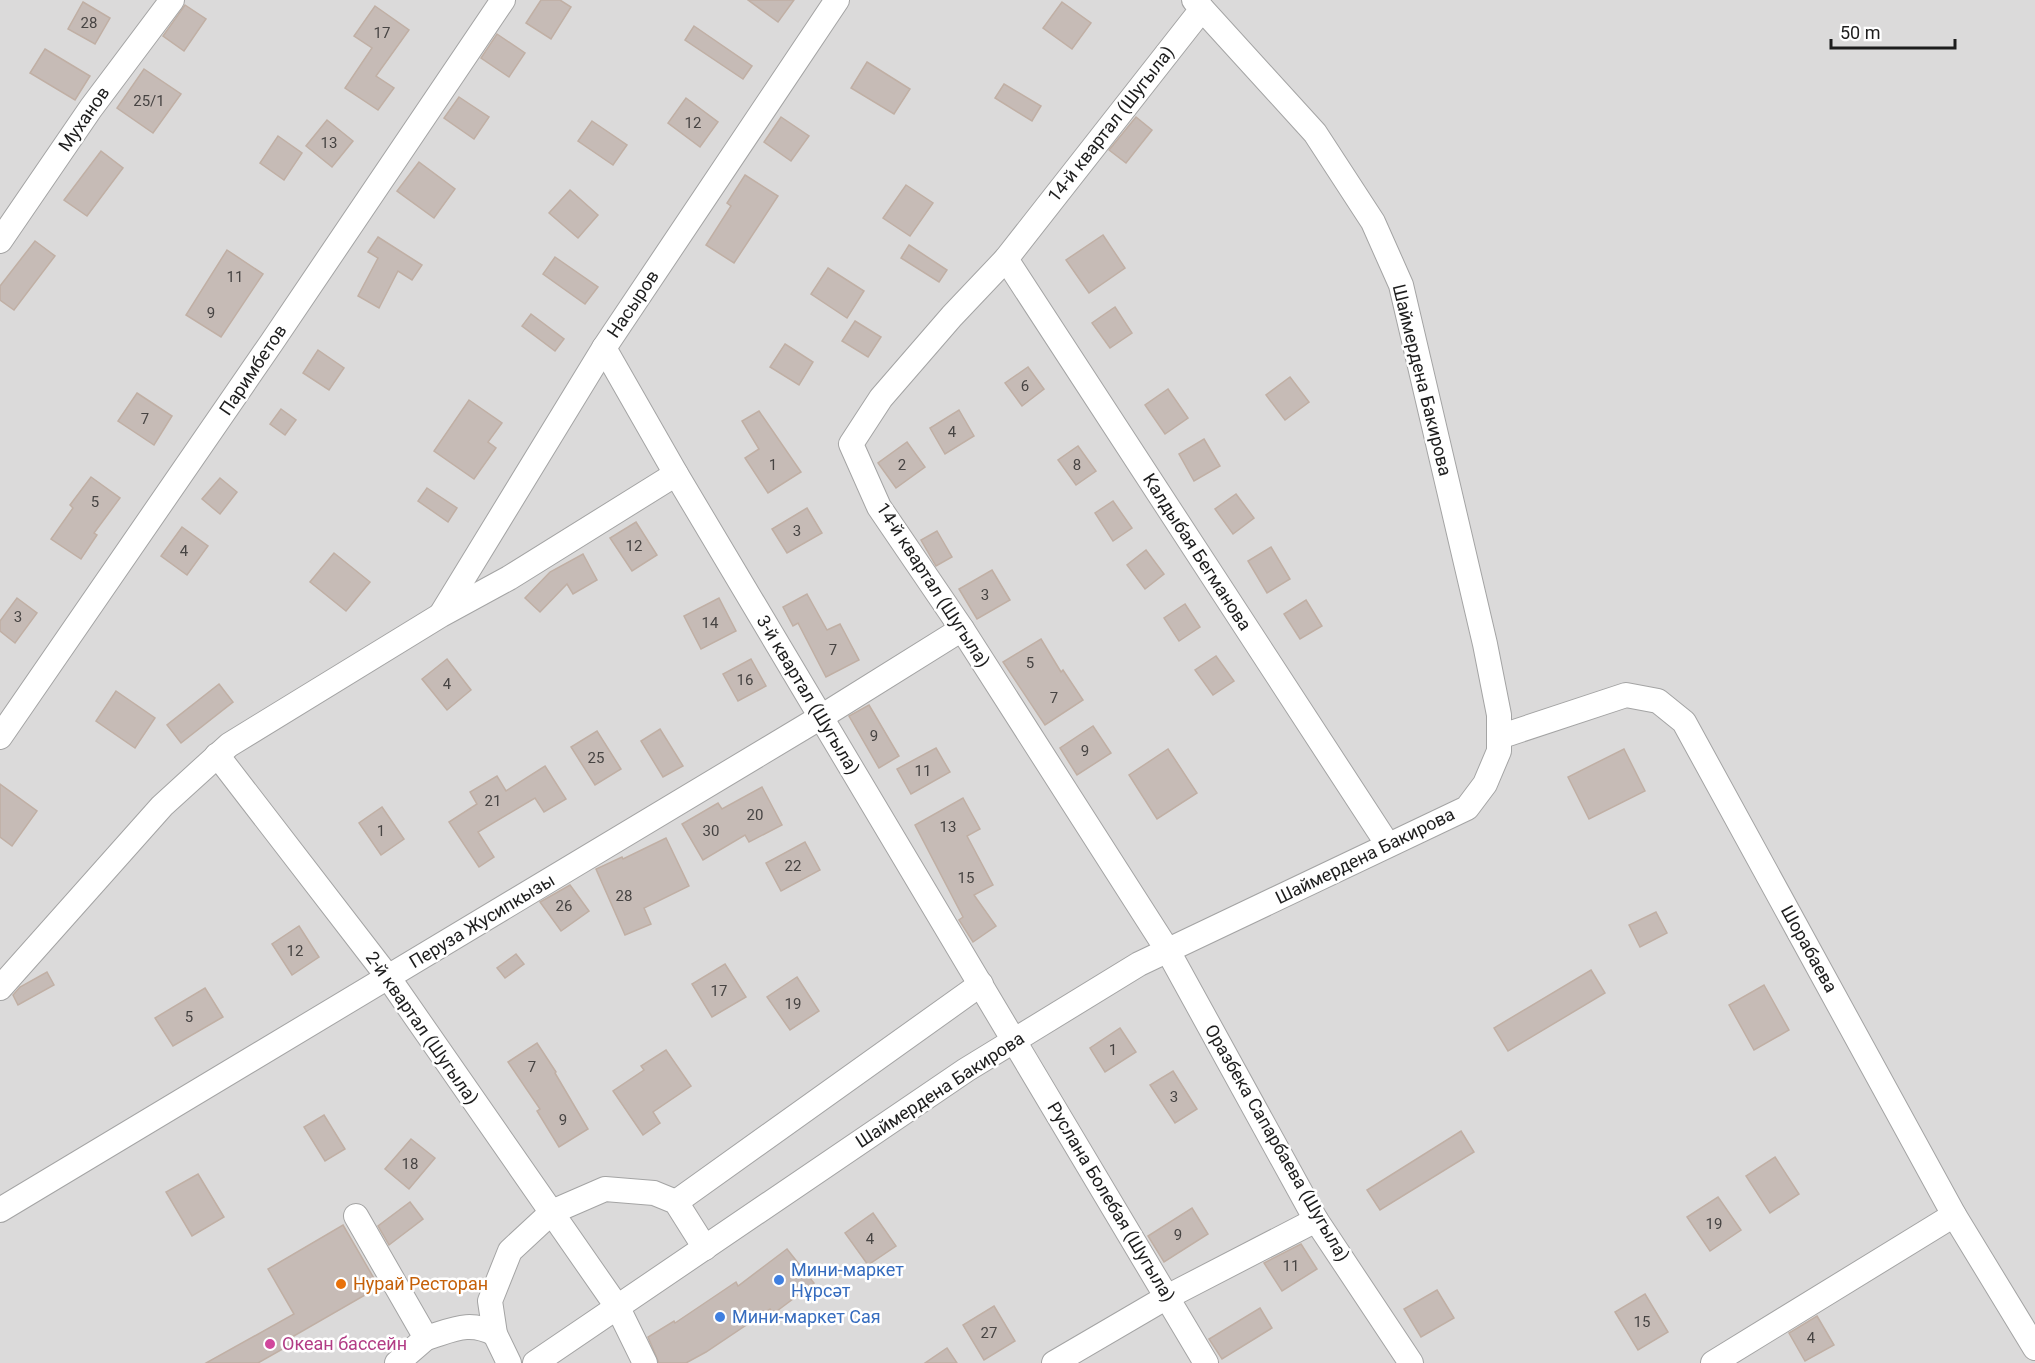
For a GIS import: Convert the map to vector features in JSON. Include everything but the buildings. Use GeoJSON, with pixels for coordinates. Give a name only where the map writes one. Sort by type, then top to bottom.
{"type":"FeatureCollection","features":[{"type":"Feature","properties":{"kind":"street","name":"Муханов"},"geometry":{"type":"LineString","coordinates":[[0,241],[91,108],[172,0]]}},
{"type":"Feature","properties":{"kind":"street","name":"Паримбетов"},"geometry":{"type":"LineString","coordinates":[[0,737],[272,342],[502,0]]}},
{"type":"Feature","properties":{"kind":"street","name":"Насыров"},"geometry":{"type":"LineString","coordinates":[[441,615],[604,348],[837,0]]}},
{"type":"Feature","properties":{"kind":"street","name":"14-й квартал (Шугыла)"},"geometry":{"type":"LineString","coordinates":[[1168,951],[963,628],[879,507],[851,444],[881,398],[952,316],[1006,259],[1198,4]]}},
{"type":"Feature","properties":{"kind":"street","name":"Шаймердена Бакирова"},"geometry":{"type":"LineString","coordinates":[[535,1363],[966,1070],[1015,1040],[1140,964],[1467,808],[1485,784],[1499,751],[1499,715],[1485,644],[1401,285],[1373,222],[1315,133],[1198,4]]}},
{"type":"Feature","properties":{"kind":"street","name":"Калдыбая Бегманова"},"geometry":{"type":"LineString","coordinates":[[1006,259],[1388,845]]}},
{"type":"Feature","properties":{"kind":"street","name":"3-й квартал (Шугыла)"},"geometry":{"type":"LineString","coordinates":[[604,348],[676,474],[1015,1040]]}},
{"type":"Feature","properties":{"kind":"street"},"geometry":{"type":"LineString","coordinates":[[0,988],[162,806],[229,745],[441,615],[509,578],[676,474]]}},
{"type":"Feature","properties":{"kind":"street","name":"Перуза Жусипкызы"},"geometry":{"type":"LineString","coordinates":[[0,1210],[821,717],[963,628]]}},
{"type":"Feature","properties":{"kind":"street","name":"Шорабаева"},"geometry":{"type":"LineString","coordinates":[[1499,736],[1626,695],[1658,701],[1684,722],[1954,1215],[2035,1348]]}},
{"type":"Feature","properties":{"kind":"street","name":"2-й квартал (Шугыла)"},"geometry":{"type":"LineString","coordinates":[[217,755],[388,977],[618,1308],[645,1363]]}},
{"type":"Feature","properties":{"kind":"street","name":"Оразбека Сапарбаева (Шугыла)"},"geometry":{"type":"LineString","coordinates":[[1168,951],[1316,1220],[1411,1363]]}},
{"type":"Feature","properties":{"kind":"street"},"geometry":{"type":"LineString","coordinates":[[676,1202],[981,984]]}},
{"type":"Feature","properties":{"kind":"street","name":"Руслана Болебая (Шугыла)"},"geometry":{"type":"LineString","coordinates":[[1015,1040],[1206,1363]]}},
{"type":"Feature","properties":{"kind":"street"},"geometry":{"type":"LineString","coordinates":[[510,1363],[495,1334],[490,1301],[510,1251],[552,1212],[605,1190],[654,1193],[676,1202],[705,1248]]}},
{"type":"Feature","properties":{"kind":"street"},"geometry":{"type":"LineString","coordinates":[[1713,1363],[1954,1215]]}},
{"type":"Feature","properties":{"kind":"street"},"geometry":{"type":"LineString","coordinates":[[356,1216],[426,1338]]}},
{"type":"Feature","properties":{"kind":"street"},"geometry":{"type":"LineString","coordinates":[[1053,1363],[1167,1297],[1316,1220]]}},
{"type":"Feature","properties":{"kind":"street"},"geometry":{"type":"LineString","coordinates":[[397,1363],[426,1338],[469,1326],[483,1327],[495,1334]]}},
{"type":"Feature","properties":{"kind":"shaded area"},"geometry":{"type":"Polygon","coordinates":[[[0,0],[2035,0],[2035,1363],[0,1363],[0,0]]]}},
{"type":"Feature","properties":{"kind":"place","name":"Мини-маркет Нұрсәт"},"geometry":{"type":"Point","coordinates":[779,1280]}},
{"type":"Feature","properties":{"kind":"place","name":"Нурай Ресторан"},"geometry":{"type":"Point","coordinates":[341,1284]}},
{"type":"Feature","properties":{"kind":"place","name":"Мини-маркет Сая"},"geometry":{"type":"Point","coordinates":[720,1317]}},
{"type":"Feature","properties":{"kind":"place","name":"Океан бассейн"},"geometry":{"type":"Point","coordinates":[270,1344]}}]}
